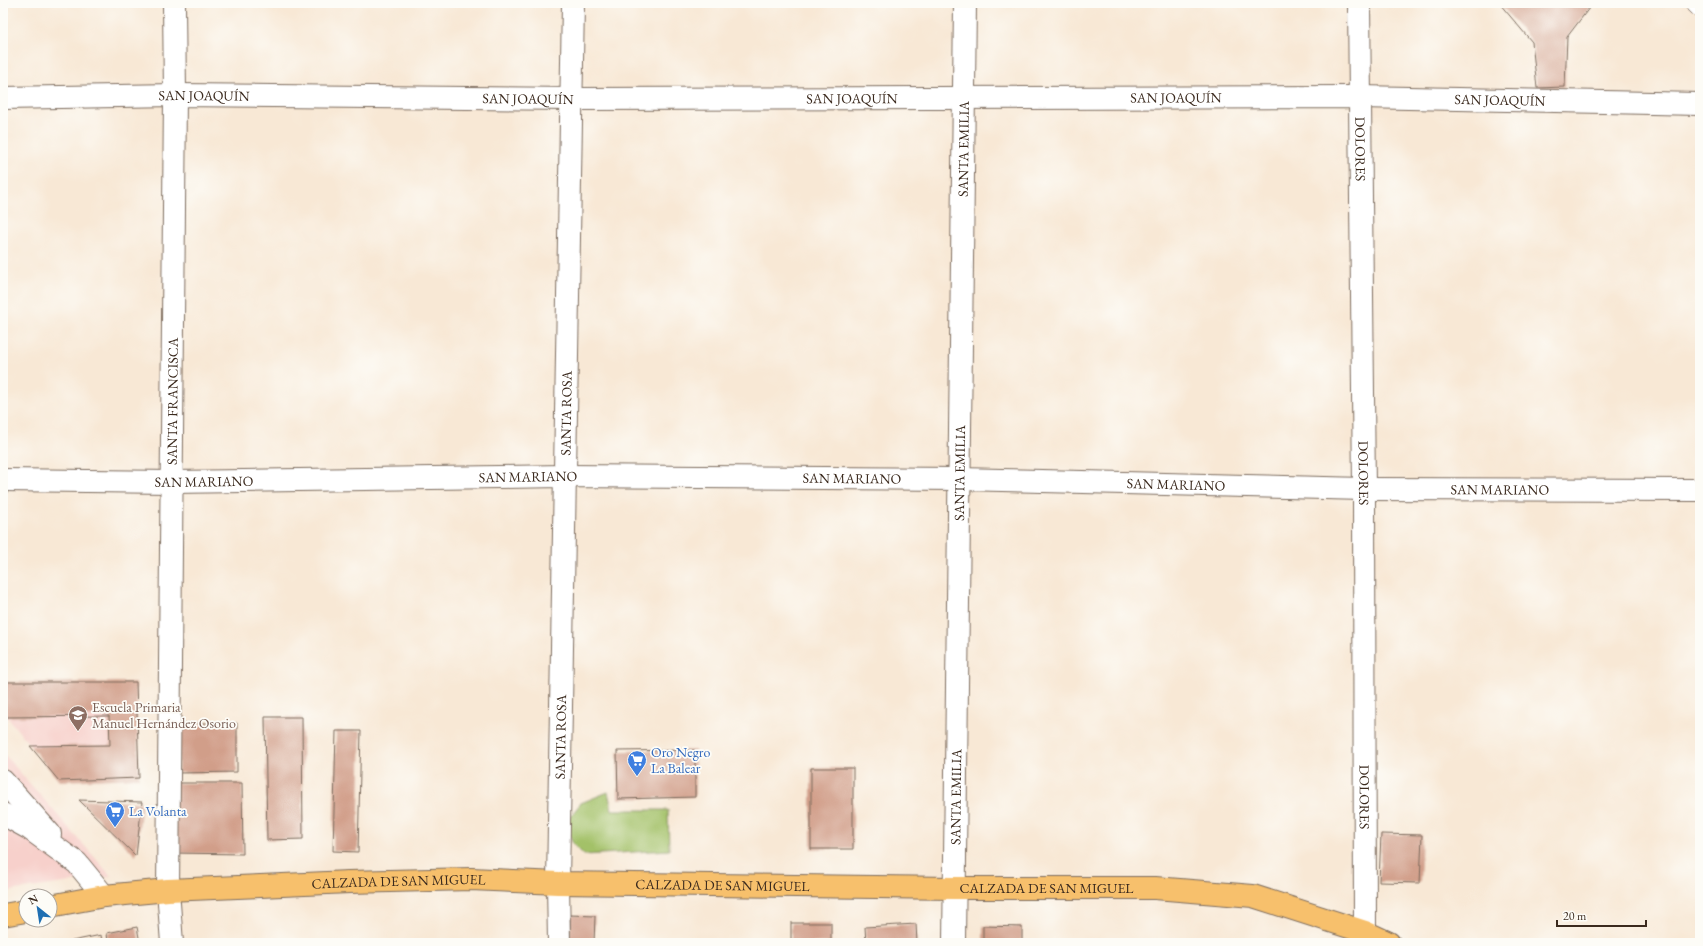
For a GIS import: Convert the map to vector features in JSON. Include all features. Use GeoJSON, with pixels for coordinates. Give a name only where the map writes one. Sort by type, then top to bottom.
{"type":"FeatureCollection","features":[{"type":"Feature","properties":{"kind":"main road","name":"CALZADA DE SAN MIGUEL"},"geometry":{"type":"LineString","coordinates":[[58,905],[104,896],[168,890],[349,882],[471,879],[558,883],[954,888],[1155,888],[1253,896],[1365,938],[1389,943]]}},
{"type":"Feature","properties":{"kind":"main road"},"geometry":{"type":"LineString","coordinates":[[3,915],[18,912]]}},
{"type":"Feature","properties":{"kind":"street","name":"SANTA FRANCISCA"},"geometry":{"type":"LineString","coordinates":[[172,943],[168,890],[175,96],[174,3]]}},
{"type":"Feature","properties":{"kind":"street","name":"SANTA ROSA"},"geometry":{"type":"LineString","coordinates":[[559,943],[558,883],[564,476],[573,3]]}},
{"type":"Feature","properties":{"kind":"street","name":"SANTA EMILIA"},"geometry":{"type":"LineString","coordinates":[[954,943],[965,3]]}},
{"type":"Feature","properties":{"kind":"street","name":"DOLORES"},"geometry":{"type":"LineString","coordinates":[[1359,3],[1364,489],[1365,938]]}},
{"type":"Feature","properties":{"kind":"street"},"geometry":{"type":"LineString","coordinates":[[1697,3],[1700,6]]}},
{"type":"Feature","properties":{"kind":"street","name":"SAN JOAQUÍN"},"geometry":{"type":"LineString","coordinates":[[3,98],[175,96],[571,99],[1360,97],[1700,104]]}},
{"type":"Feature","properties":{"kind":"street","name":"SAN MARIANO"},"geometry":{"type":"LineString","coordinates":[[3,480],[172,482],[564,476],[959,479],[1364,489],[1700,490]]}},
{"type":"Feature","properties":{"kind":"street"},"geometry":{"type":"LineString","coordinates":[[3,781],[77,863],[104,896]]}},
{"type":"Feature","properties":{"kind":"street"},"geometry":{"type":"LineString","coordinates":[[3,814],[30,829],[77,863]]}},
{"type":"Feature","properties":{"kind":"shaded area","name":"Escuela Primaria Manuel Hernández Osorio"},"geometry":{"type":"Polygon","coordinates":[[[3,682],[136,682],[139,778],[59,781],[3,712],[3,682]]]}},
{"type":"Feature","properties":{"kind":"shaded area"},"geometry":{"type":"Polygon","coordinates":[[[3,753],[111,876],[30,888],[18,888],[18,890],[3,892],[3,753]]]}},
{"type":"Feature","properties":{"kind":"green space"},"geometry":{"type":"Polygon","coordinates":[[[608,792],[612,810],[668,810],[669,850],[584,855],[573,844],[567,829],[569,818],[581,803],[608,792]]]}},
{"type":"Feature","properties":{"kind":"building"},"geometry":{"type":"Polygon","coordinates":[[[1499,3],[1593,3],[1567,37],[1565,87],[1537,88],[1532,42],[1499,3]]]}},
{"type":"Feature","properties":{"kind":"building","name":"Escuela Primaria Manuel Hernández Osorio"},"geometry":{"type":"Polygon","coordinates":[[[3,682],[136,682],[139,778],[59,781],[30,746],[110,745],[109,716],[7,717],[3,712],[3,682]]]}},
{"type":"Feature","properties":{"kind":"building"},"geometry":{"type":"Polygon","coordinates":[[[265,717],[302,717],[303,839],[267,840],[265,717]]]}},
{"type":"Feature","properties":{"kind":"building"},"geometry":{"type":"Polygon","coordinates":[[[179,723],[237,723],[237,772],[178,773],[179,723]]]}},
{"type":"Feature","properties":{"kind":"building"},"geometry":{"type":"Polygon","coordinates":[[[336,731],[361,731],[358,852],[333,851],[336,731]]]}},
{"type":"Feature","properties":{"kind":"building"},"geometry":{"type":"Polygon","coordinates":[[[695,750],[695,797],[618,799],[617,751],[695,750]]]}},
{"type":"Feature","properties":{"kind":"building"},"geometry":{"type":"Polygon","coordinates":[[[811,768],[853,768],[853,849],[811,849],[811,768]]]}},
{"type":"Feature","properties":{"kind":"building"},"geometry":{"type":"Polygon","coordinates":[[[174,783],[242,783],[243,854],[174,853],[174,783]]]}},
{"type":"Feature","properties":{"kind":"building"},"geometry":{"type":"Polygon","coordinates":[[[79,800],[142,802],[136,856],[79,800]]]}},
{"type":"Feature","properties":{"kind":"building"},"geometry":{"type":"Polygon","coordinates":[[[1381,834],[1422,835],[1420,883],[1379,882],[1381,834]]]}},
{"type":"Feature","properties":{"kind":"building"},"geometry":{"type":"Polygon","coordinates":[[[570,915],[595,916],[594,943],[570,943],[570,915]]]}},
{"type":"Feature","properties":{"kind":"building"},"geometry":{"type":"Polygon","coordinates":[[[791,923],[831,923],[831,943],[791,943],[791,923]]]}},
{"type":"Feature","properties":{"kind":"building"},"geometry":{"type":"Polygon","coordinates":[[[916,924],[917,943],[866,943],[865,927],[916,924]]]}},
{"type":"Feature","properties":{"kind":"building"},"geometry":{"type":"Polygon","coordinates":[[[983,926],[1022,927],[1022,943],[983,943],[983,926]]]}},
{"type":"Feature","properties":{"kind":"building"},"geometry":{"type":"Polygon","coordinates":[[[137,927],[140,943],[108,943],[107,933],[137,927]]]}},
{"type":"Feature","properties":{"kind":"building"},"geometry":{"type":"Polygon","coordinates":[[[101,935],[102,943],[72,943],[72,941],[101,935]]]}},
{"type":"Feature","properties":{"kind":"place","name":"Escuela Primaria Manuel Hernández Osorio"},"geometry":{"type":"Point","coordinates":[78,732]}},
{"type":"Feature","properties":{"kind":"place","name":"Oro Negro La Balear"},"geometry":{"type":"Point","coordinates":[637,777]}},
{"type":"Feature","properties":{"kind":"place","name":"La Volanta"},"geometry":{"type":"Point","coordinates":[115,828]}}]}
